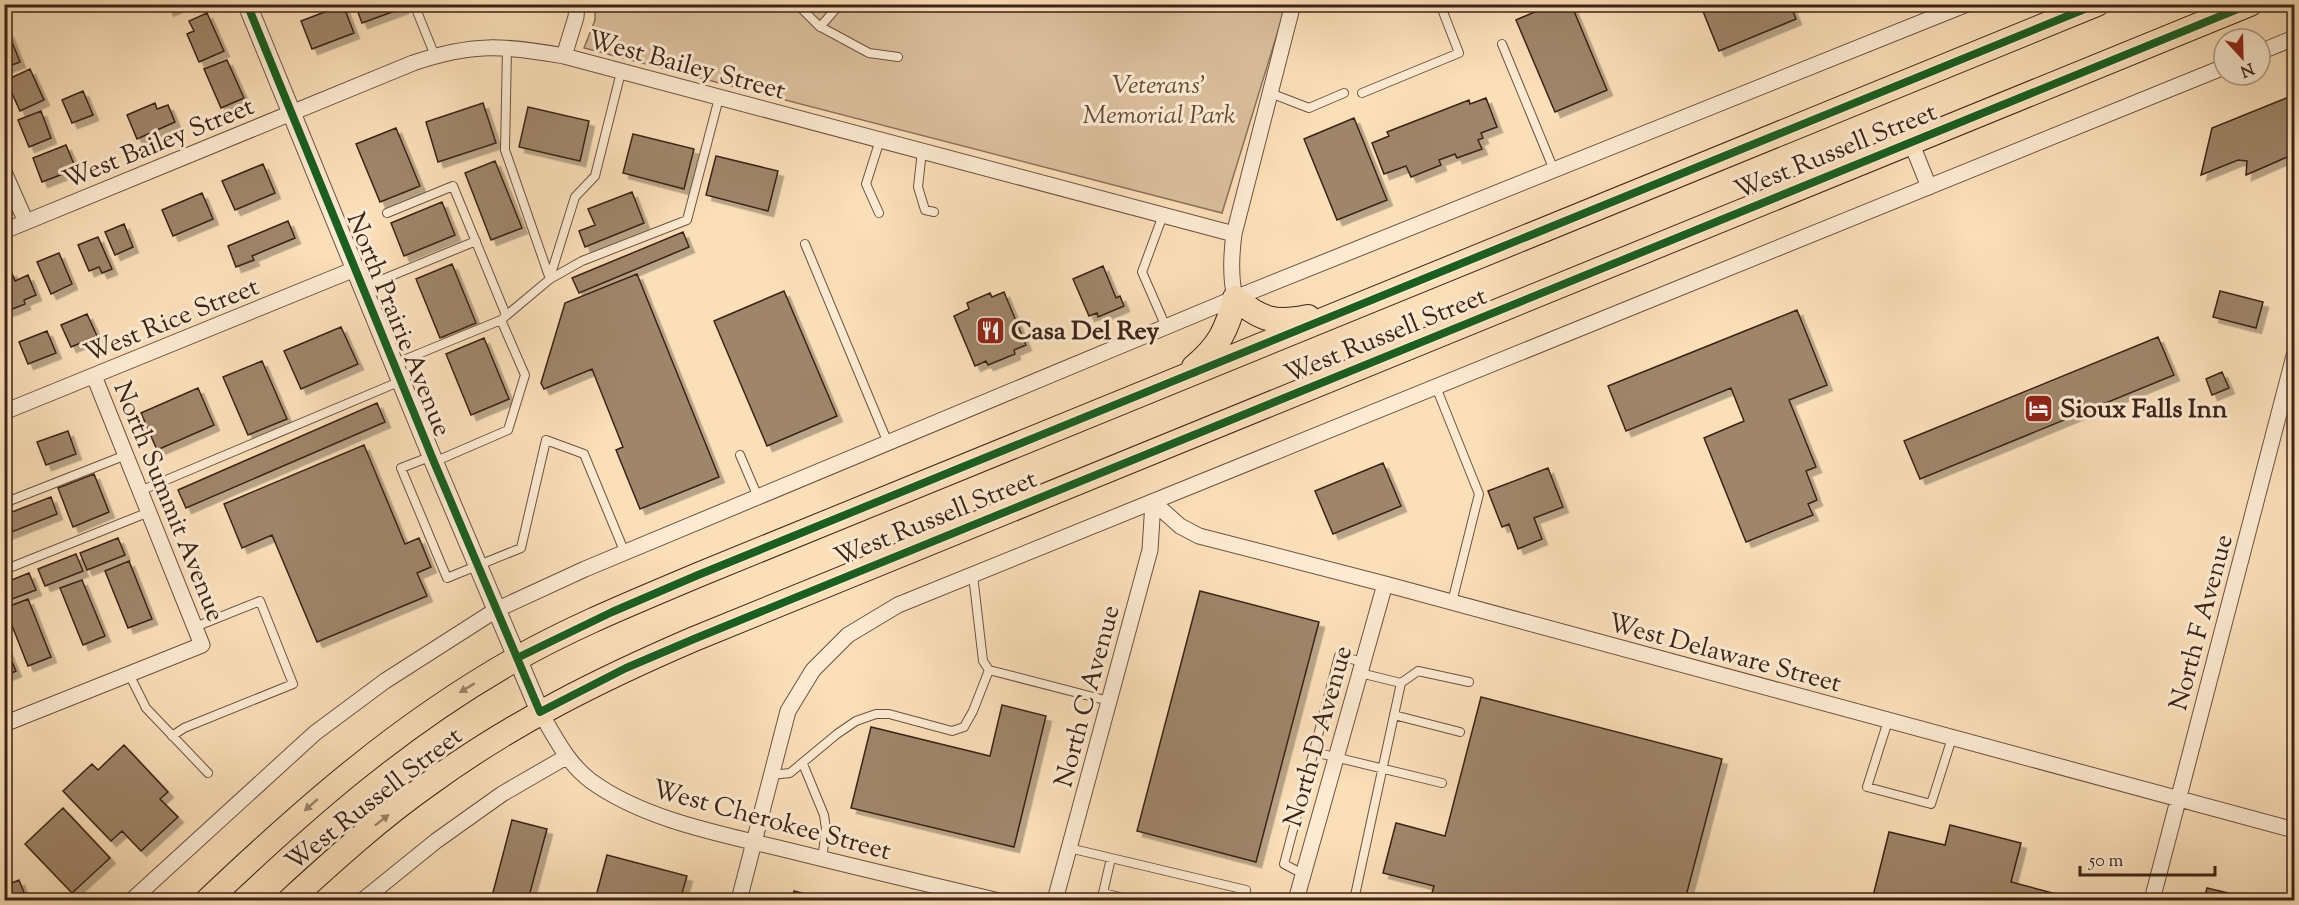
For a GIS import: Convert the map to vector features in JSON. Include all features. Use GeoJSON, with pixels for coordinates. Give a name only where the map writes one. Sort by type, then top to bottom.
{"type":"FeatureCollection","features":[{"type":"Feature","properties":{"kind":"highway","name":"West Russell Street"},"geometry":{"type":"LineString","coordinates":[[208,900],[287,825],[393,738],[455,695],[517,658],[612,612],[2097,4]]}},
{"type":"Feature","properties":{"kind":"highway","name":"West Russell Street"},"geometry":{"type":"LineString","coordinates":[[290,900],[371,829],[430,783],[482,747],[540,712],[626,668],[704,634],[2250,4]]}},
{"type":"Feature","properties":{"kind":"highway"},"geometry":{"type":"LineString","coordinates":[[1163,385],[1194,367],[1218,343],[1228,323],[1235,298],[1264,319],[1279,321],[1315,315],[1390,293]]}},
{"type":"Feature","properties":{"kind":"street","name":"North Prairie Avenue"},"geometry":{"type":"LineString","coordinates":[[247,4],[397,373],[540,712]]}},
{"type":"Feature","properties":{"kind":"street"},"geometry":{"type":"LineString","coordinates":[[564,56],[576,16],[577,4]]}},
{"type":"Feature","properties":{"kind":"street"},"geometry":{"type":"LineString","coordinates":[[1235,298],[1231,256],[1234,234],[1293,4]]}},
{"type":"Feature","properties":{"kind":"street"},"geometry":{"type":"LineString","coordinates":[[132,900],[315,733],[385,681],[496,610],[625,553],[1235,298],[1967,4]]}},
{"type":"Feature","properties":{"kind":"street"},"geometry":{"type":"LineString","coordinates":[[2272,47],[2295,38]]}},
{"type":"Feature","properties":{"kind":"street","name":"West Bailey Street"},"geometry":{"type":"LineString","coordinates":[[4,231],[292,112],[435,56],[464,48],[507,48],[564,56],[1234,234]]}},
{"type":"Feature","properties":{"kind":"street"},"geometry":{"type":"LineString","coordinates":[[739,900],[788,711],[813,670],[848,635],[898,605],[2212,72]]}},
{"type":"Feature","properties":{"kind":"street"},"geometry":{"type":"LineString","coordinates":[[1911,142],[1929,187]]}},
{"type":"Feature","properties":{"kind":"street"},"geometry":{"type":"LineString","coordinates":[[4,172],[26,222]]}},
{"type":"Feature","properties":{"kind":"street","name":"West Rice Street"},"geometry":{"type":"LineString","coordinates":[[4,412],[354,269]]}},
{"type":"Feature","properties":{"kind":"street","name":"North F Avenue"},"geometry":{"type":"LineString","coordinates":[[2152,900],[2294,362]]}},
{"type":"Feature","properties":{"kind":"street","name":"North Summit Avenue"},"geometry":{"type":"LineString","coordinates":[[94,376],[202,645],[129,674]]}},
{"type":"Feature","properties":{"kind":"street","name":"West Delaware Street"},"geometry":{"type":"LineString","coordinates":[[1153,502],[1180,526],[1199,536],[1385,584],[2295,830]]}},
{"type":"Feature","properties":{"kind":"street","name":"North C Avenue"},"geometry":{"type":"LineString","coordinates":[[1055,900],[1150,550],[1153,502]]}},
{"type":"Feature","properties":{"kind":"street","name":"North D Avenue"},"geometry":{"type":"LineString","coordinates":[[1296,900],[1385,584]]}},
{"type":"Feature","properties":{"kind":"street"},"geometry":{"type":"LineString","coordinates":[[4,724],[129,674]]}},
{"type":"Feature","properties":{"kind":"street","name":"West Cherokee Street"},"geometry":{"type":"LineString","coordinates":[[540,712],[566,757],[590,780],[628,804],[669,819],[754,842],[995,900]]}},
{"type":"Feature","properties":{"kind":"street"},"geometry":{"type":"LineString","coordinates":[[363,900],[436,841],[492,801],[566,757]]}},
{"type":"Feature","properties":{"kind":"lane"},"geometry":{"type":"LineString","coordinates":[[414,4],[435,56]]}},
{"type":"Feature","properties":{"kind":"lane"},"geometry":{"type":"LineString","coordinates":[[797,4],[820,27],[869,53],[898,57]]}},
{"type":"Feature","properties":{"kind":"lane"},"geometry":{"type":"LineString","coordinates":[[820,27],[840,4]]}},
{"type":"Feature","properties":{"kind":"lane"},"geometry":{"type":"LineString","coordinates":[[1362,93],[1459,53],[1440,4]]}},
{"type":"Feature","properties":{"kind":"lane"},"geometry":{"type":"LineString","coordinates":[[1502,44],[1554,170]]}},
{"type":"Feature","properties":{"kind":"lane"},"geometry":{"type":"LineString","coordinates":[[507,48],[506,150],[550,279]]}},
{"type":"Feature","properties":{"kind":"lane"},"geometry":{"type":"LineString","coordinates":[[550,279],[575,197],[595,176],[621,72]]}},
{"type":"Feature","properties":{"kind":"lane"},"geometry":{"type":"LineString","coordinates":[[1270,93],[1309,108],[1344,93]]}},
{"type":"Feature","properties":{"kind":"lane"},"geometry":{"type":"LineString","coordinates":[[140,491],[397,373],[504,317],[550,279],[582,261],[687,220],[719,98]]}},
{"type":"Feature","properties":{"kind":"lane"},"geometry":{"type":"LineString","coordinates":[[879,213],[866,184],[880,140]]}},
{"type":"Feature","properties":{"kind":"lane"},"geometry":{"type":"LineString","coordinates":[[922,151],[918,187],[925,210],[933,212]]}},
{"type":"Feature","properties":{"kind":"lane"},"geometry":{"type":"LineString","coordinates":[[387,213],[453,186],[476,241],[525,375],[508,430],[433,459],[401,468],[447,578],[521,548],[546,440],[584,454],[625,553]]}},
{"type":"Feature","properties":{"kind":"lane"},"geometry":{"type":"LineString","coordinates":[[1163,215],[1142,272],[1166,327]]}},
{"type":"Feature","properties":{"kind":"lane"},"geometry":{"type":"LineString","coordinates":[[362,288],[476,241]]}},
{"type":"Feature","properties":{"kind":"lane"},"geometry":{"type":"LineString","coordinates":[[804,244],[888,443]]}},
{"type":"Feature","properties":{"kind":"lane"},"geometry":{"type":"LineString","coordinates":[[1436,387],[1479,494],[1452,602]]}},
{"type":"Feature","properties":{"kind":"lane"},"geometry":{"type":"LineString","coordinates":[[4,503],[126,455]]}},
{"type":"Feature","properties":{"kind":"lane"},"geometry":{"type":"LineString","coordinates":[[740,455],[758,497]]}},
{"type":"Feature","properties":{"kind":"lane"},"geometry":{"type":"LineString","coordinates":[[4,570],[149,512]]}},
{"type":"Feature","properties":{"kind":"lane"},"geometry":{"type":"LineString","coordinates":[[973,575],[983,661],[989,670],[1109,701]]}},
{"type":"Feature","properties":{"kind":"lane"},"geometry":{"type":"LineString","coordinates":[[172,736],[184,728],[292,684],[260,601],[195,627]]}},
{"type":"Feature","properties":{"kind":"lane"},"geometry":{"type":"LineString","coordinates":[[1303,874],[1284,864],[1339,656],[1361,668],[1401,682]]}},
{"type":"Feature","properties":{"kind":"lane"},"geometry":{"type":"LineString","coordinates":[[771,776],[790,773],[837,734],[856,721],[876,714],[890,714],[952,731],[964,727],[973,711],[989,670]]}},
{"type":"Feature","properties":{"kind":"lane"},"geometry":{"type":"LineString","coordinates":[[1354,900],[1401,682],[1418,671],[1469,682]]}},
{"type":"Feature","properties":{"kind":"lane"},"geometry":{"type":"LineString","coordinates":[[129,674],[146,708],[208,773]]}},
{"type":"Feature","properties":{"kind":"lane"},"geometry":{"type":"LineString","coordinates":[[1394,715],[1460,732]]}},
{"type":"Feature","properties":{"kind":"lane"},"geometry":{"type":"LineString","coordinates":[[1888,721],[1867,787],[1931,804],[1952,738]]}},
{"type":"Feature","properties":{"kind":"lane"},"geometry":{"type":"LineString","coordinates":[[1314,752],[1442,783]]}},
{"type":"Feature","properties":{"kind":"lane"},"geometry":{"type":"LineString","coordinates":[[803,764],[824,815],[826,829],[822,859]]}},
{"type":"Feature","properties":{"kind":"lane"},"geometry":{"type":"LineString","coordinates":[[1069,848],[1246,890],[1243,900]]}},
{"type":"Feature","properties":{"kind":"lane"},"geometry":{"type":"LineString","coordinates":[[1111,858],[1103,893],[1132,900]]}},
{"type":"Feature","properties":{"kind":"green space","name":"Veterans' Memorial Park"},"geometry":{"type":"Polygon","coordinates":[[[595,5],[1286,5],[1222,213],[584,48],[595,20],[595,5]]]}},
{"type":"Feature","properties":{"kind":"building"},"geometry":{"type":"Polygon","coordinates":[[[166,4],[183,4],[168,11],[166,4]]]}},
{"type":"Feature","properties":{"kind":"building"},"geometry":{"type":"Polygon","coordinates":[[[355,4],[401,4],[403,8],[362,23],[355,4]]]}},
{"type":"Feature","properties":{"kind":"building"},"geometry":{"type":"Polygon","coordinates":[[[1553,4],[1571,4],[1607,90],[1555,112],[1516,20],[1553,4]]]}},
{"type":"Feature","properties":{"kind":"building"},"geometry":{"type":"Polygon","coordinates":[[[1700,4],[1790,4],[1796,19],[1719,51],[1700,4]]]}},
{"type":"Feature","properties":{"kind":"building"},"geometry":{"type":"Polygon","coordinates":[[[343,5],[354,33],[312,49],[301,21],[343,5]]]}},
{"type":"Feature","properties":{"kind":"building"},"geometry":{"type":"Polygon","coordinates":[[[207,13],[224,51],[199,62],[187,34],[194,31],[189,21],[207,13]]]}},
{"type":"Feature","properties":{"kind":"building"},"geometry":{"type":"Polygon","coordinates":[[[8,32],[20,62],[4,68],[4,34],[8,32]]]}},
{"type":"Feature","properties":{"kind":"building"},"geometry":{"type":"Polygon","coordinates":[[[227,60],[244,98],[221,108],[204,69],[227,60]]]}},
{"type":"Feature","properties":{"kind":"building"},"geometry":{"type":"Polygon","coordinates":[[[30,69],[44,100],[20,111],[6,80],[30,69]]]}},
{"type":"Feature","properties":{"kind":"building"},"geometry":{"type":"Polygon","coordinates":[[[83,91],[93,115],[72,123],[62,100],[83,91]]]}},
{"type":"Feature","properties":{"kind":"building"},"geometry":{"type":"Polygon","coordinates":[[[2294,95],[2294,154],[2246,175],[2247,161],[2238,160],[2201,175],[2212,128],[2294,95]]]}},
{"type":"Feature","properties":{"kind":"building"},"geometry":{"type":"Polygon","coordinates":[[[1486,98],[1497,127],[1481,133],[1483,138],[1478,140],[1482,149],[1457,158],[1455,154],[1439,160],[1441,165],[1411,177],[1406,166],[1384,174],[1372,143],[1389,136],[1387,132],[1469,100],[1470,104],[1486,98]]]}},
{"type":"Feature","properties":{"kind":"building"},"geometry":{"type":"Polygon","coordinates":[[[155,103],[157,109],[168,105],[175,122],[137,139],[127,115],[155,103]]]}},
{"type":"Feature","properties":{"kind":"building"},"geometry":{"type":"Polygon","coordinates":[[[483,103],[496,143],[438,162],[426,122],[483,103]]]}},
{"type":"Feature","properties":{"kind":"building"},"geometry":{"type":"Polygon","coordinates":[[[528,107],[589,121],[580,161],[519,147],[528,107]]]}},
{"type":"Feature","properties":{"kind":"building"},"geometry":{"type":"Polygon","coordinates":[[[41,111],[51,138],[29,147],[18,120],[41,111]]]}},
{"type":"Feature","properties":{"kind":"building"},"geometry":{"type":"Polygon","coordinates":[[[1354,118],[1387,200],[1337,220],[1304,139],[1354,118]]]}},
{"type":"Feature","properties":{"kind":"building"},"geometry":{"type":"Polygon","coordinates":[[[396,128],[420,186],[380,202],[356,144],[396,128]]]}},
{"type":"Feature","properties":{"kind":"building"},"geometry":{"type":"Polygon","coordinates":[[[633,134],[694,149],[684,189],[623,173],[633,134]]]}},
{"type":"Feature","properties":{"kind":"building"},"geometry":{"type":"Polygon","coordinates":[[[66,145],[76,169],[42,182],[33,158],[66,145]]]}},
{"type":"Feature","properties":{"kind":"building"},"geometry":{"type":"Polygon","coordinates":[[[716,156],[778,171],[768,211],[706,195],[716,156]]]}},
{"type":"Feature","properties":{"kind":"building"},"geometry":{"type":"Polygon","coordinates":[[[495,161],[522,228],[491,240],[465,173],[495,161]]]}},
{"type":"Feature","properties":{"kind":"building"},"geometry":{"type":"Polygon","coordinates":[[[263,164],[275,193],[235,210],[222,181],[263,164]]]}},
{"type":"Feature","properties":{"kind":"building"},"geometry":{"type":"Polygon","coordinates":[[[632,192],[644,223],[585,247],[579,231],[595,225],[588,209],[632,192]]]}},
{"type":"Feature","properties":{"kind":"building"},"geometry":{"type":"Polygon","coordinates":[[[202,193],[213,219],[173,236],[162,210],[202,193]]]}},
{"type":"Feature","properties":{"kind":"building"},"geometry":{"type":"Polygon","coordinates":[[[442,202],[455,235],[404,256],[391,223],[442,202]]]}},
{"type":"Feature","properties":{"kind":"building"},"geometry":{"type":"Polygon","coordinates":[[[288,221],[295,238],[252,256],[254,260],[236,267],[228,246],[288,221]]]}},
{"type":"Feature","properties":{"kind":"building"},"geometry":{"type":"Polygon","coordinates":[[[124,224],[133,247],[115,255],[105,232],[124,224]]]}},
{"type":"Feature","properties":{"kind":"building"},"geometry":{"type":"Polygon","coordinates":[[[683,232],[689,247],[579,293],[572,278],[683,232]]]}},
{"type":"Feature","properties":{"kind":"building"},"geometry":{"type":"Polygon","coordinates":[[[98,237],[112,269],[102,273],[99,267],[89,271],[78,245],[98,237]]]}},
{"type":"Feature","properties":{"kind":"building"},"geometry":{"type":"Polygon","coordinates":[[[59,253],[72,284],[51,294],[37,262],[59,253]]]}},
{"type":"Feature","properties":{"kind":"building"},"geometry":{"type":"Polygon","coordinates":[[[452,264],[476,323],[440,338],[416,279],[452,264]]]}},
{"type":"Feature","properties":{"kind":"building"},"geometry":{"type":"Polygon","coordinates":[[[1103,266],[1116,298],[1120,296],[1124,306],[1098,317],[1097,313],[1089,316],[1073,279],[1103,266]]]}},
{"type":"Feature","properties":{"kind":"building"},"geometry":{"type":"Polygon","coordinates":[[[11,271],[15,281],[28,275],[36,295],[24,300],[25,304],[5,312],[4,273],[11,271]]]}},
{"type":"Feature","properties":{"kind":"building"},"geometry":{"type":"Polygon","coordinates":[[[637,274],[719,477],[640,509],[616,450],[623,447],[592,369],[544,389],[541,383],[565,303],[637,274]]]}},
{"type":"Feature","properties":{"kind":"building"},"geometry":{"type":"Polygon","coordinates":[[[784,291],[837,416],[767,446],[714,321],[784,291]]]}},
{"type":"Feature","properties":{"kind":"building"},"geometry":{"type":"Polygon","coordinates":[[[2220,291],[2263,302],[2256,328],[2213,317],[2220,291]]]}},
{"type":"Feature","properties":{"kind":"building","name":"Casa Del Rey"},"geometry":{"type":"Polygon","coordinates":[[[1004,292],[1026,345],[1014,350],[1015,354],[988,365],[986,361],[975,366],[954,316],[969,309],[967,303],[990,293],[992,297],[1004,292]]]}},
{"type":"Feature","properties":{"kind":"building"},"geometry":{"type":"Polygon","coordinates":[[[1797,310],[1827,385],[1789,400],[1816,467],[1806,471],[1817,500],[1808,504],[1813,515],[1746,542],[1704,438],[1744,421],[1731,388],[1626,431],[1608,386],[1797,310]]]}},
{"type":"Feature","properties":{"kind":"building"},"geometry":{"type":"Polygon","coordinates":[[[87,314],[97,336],[71,347],[61,325],[87,314]]]}},
{"type":"Feature","properties":{"kind":"building"},"geometry":{"type":"Polygon","coordinates":[[[341,327],[358,364],[301,389],[284,351],[341,327]]]}},
{"type":"Feature","properties":{"kind":"building"},"geometry":{"type":"Polygon","coordinates":[[[47,331],[56,353],[28,364],[19,342],[47,331]]]}},
{"type":"Feature","properties":{"kind":"building","name":"Sioux Falls Inn"},"geometry":{"type":"Polygon","coordinates":[[[2158,337],[2174,375],[1920,479],[1904,441],[2158,337]]]}},
{"type":"Feature","properties":{"kind":"building"},"geometry":{"type":"Polygon","coordinates":[[[484,338],[509,399],[471,415],[446,354],[484,338]]]}},
{"type":"Feature","properties":{"kind":"building"},"geometry":{"type":"Polygon","coordinates":[[[262,361],[287,419],[248,435],[223,377],[262,361]]]}},
{"type":"Feature","properties":{"kind":"building"},"geometry":{"type":"Polygon","coordinates":[[[2222,372],[2229,388],[2212,395],[2206,379],[2222,372]]]}},
{"type":"Feature","properties":{"kind":"building"},"geometry":{"type":"Polygon","coordinates":[[[198,388],[214,425],[157,450],[141,413],[198,388]]]}},
{"type":"Feature","properties":{"kind":"building"},"geometry":{"type":"Polygon","coordinates":[[[377,403],[385,422],[186,508],[178,490],[377,403]]]}},
{"type":"Feature","properties":{"kind":"building"},"geometry":{"type":"Polygon","coordinates":[[[68,431],[76,454],[46,465],[37,442],[68,431]]]}},
{"type":"Feature","properties":{"kind":"building"},"geometry":{"type":"Polygon","coordinates":[[[364,445],[405,544],[419,538],[431,567],[417,573],[427,596],[317,642],[272,535],[242,548],[224,504],[364,445]]]}},
{"type":"Feature","properties":{"kind":"building"},"geometry":{"type":"Polygon","coordinates":[[[1383,463],[1401,506],[1333,534],[1315,491],[1383,463]]]}},
{"type":"Feature","properties":{"kind":"building"},"geometry":{"type":"Polygon","coordinates":[[[1548,468],[1563,507],[1534,518],[1542,539],[1518,549],[1509,524],[1502,527],[1488,491],[1548,468]]]}},
{"type":"Feature","properties":{"kind":"building"},"geometry":{"type":"Polygon","coordinates":[[[94,474],[109,512],[73,527],[58,488],[94,474]]]}},
{"type":"Feature","properties":{"kind":"building"},"geometry":{"type":"Polygon","coordinates":[[[51,497],[57,514],[4,535],[4,515],[51,497]]]}},
{"type":"Feature","properties":{"kind":"building"},"geometry":{"type":"Polygon","coordinates":[[[118,538],[125,555],[87,570],[80,553],[118,538]]]}},
{"type":"Feature","properties":{"kind":"building"},"geometry":{"type":"Polygon","coordinates":[[[76,554],[83,571],[45,586],[38,569],[76,554]]]}},
{"type":"Feature","properties":{"kind":"building"},"geometry":{"type":"Polygon","coordinates":[[[129,561],[152,619],[128,628],[105,571],[129,561]]]}},
{"type":"Feature","properties":{"kind":"building"},"geometry":{"type":"Polygon","coordinates":[[[29,573],[36,590],[4,602],[4,583],[29,573]]]}},
{"type":"Feature","properties":{"kind":"building"},"geometry":{"type":"Polygon","coordinates":[[[82,580],[105,636],[83,645],[60,588],[82,580]]]}},
{"type":"Feature","properties":{"kind":"building"},"geometry":{"type":"Polygon","coordinates":[[[1200,591],[1319,622],[1256,862],[1137,831],[1200,591]]]}},
{"type":"Feature","properties":{"kind":"building"},"geometry":{"type":"Polygon","coordinates":[[[28,599],[51,657],[28,666],[5,608],[28,599]]]}},
{"type":"Feature","properties":{"kind":"building"},"geometry":{"type":"Polygon","coordinates":[[[4,643],[16,671],[4,676],[4,643]]]}},
{"type":"Feature","properties":{"kind":"building"},"geometry":{"type":"Polygon","coordinates":[[[1481,697],[1722,759],[1685,900],[1430,900],[1434,886],[1383,873],[1396,823],[1445,836],[1481,697]]]}},
{"type":"Feature","properties":{"kind":"building"},"geometry":{"type":"Polygon","coordinates":[[[1002,705],[1046,716],[1014,847],[851,808],[871,727],[990,756],[1002,705]]]}},
{"type":"Feature","properties":{"kind":"building"},"geometry":{"type":"Polygon","coordinates":[[[124,745],[168,792],[160,799],[178,817],[141,851],[122,831],[111,841],[63,791],[92,764],[98,770],[124,745]]]}},
{"type":"Feature","properties":{"kind":"building"},"geometry":{"type":"Polygon","coordinates":[[[63,808],[110,858],[72,893],[25,844],[63,808]]]}},
{"type":"Feature","properties":{"kind":"building"},"geometry":{"type":"Polygon","coordinates":[[[512,820],[547,829],[528,900],[491,900],[512,820]]]}},
{"type":"Feature","properties":{"kind":"building"},"geometry":{"type":"Polygon","coordinates":[[[1950,825],[2021,843],[2011,882],[2064,896],[2063,900],[1872,900],[1889,832],[1945,845],[1950,825]]]}},
{"type":"Feature","properties":{"kind":"building"},"geometry":{"type":"Polygon","coordinates":[[[607,855],[687,876],[680,900],[595,900],[607,855]]]}},
{"type":"Feature","properties":{"kind":"building"},"geometry":{"type":"Polygon","coordinates":[[[19,880],[27,900],[4,900],[4,886],[19,880]]]}},
{"type":"Feature","properties":{"kind":"building"},"geometry":{"type":"Polygon","coordinates":[[[2207,888],[2241,896],[2240,900],[2204,900],[2207,888]]]}},
{"type":"Feature","properties":{"kind":"building"},"geometry":{"type":"Polygon","coordinates":[[[794,891],[829,900],[792,900],[794,891]]]}},
{"type":"Feature","properties":{"kind":"cycle path"},"geometry":{"type":"LineString","coordinates":[[247,4],[434,462],[540,712],[626,668],[694,639],[2250,4]]}},
{"type":"Feature","properties":{"kind":"cycle path"},"geometry":{"type":"LineString","coordinates":[[517,658],[612,612],[698,575],[2097,4]]}},
{"type":"Feature","properties":{"kind":"place","name":"Casa Del Rey"},"geometry":{"type":"Point","coordinates":[990,330]}},
{"type":"Feature","properties":{"kind":"place","name":"Sioux Falls Inn"},"geometry":{"type":"Point","coordinates":[2039,408]}}]}
